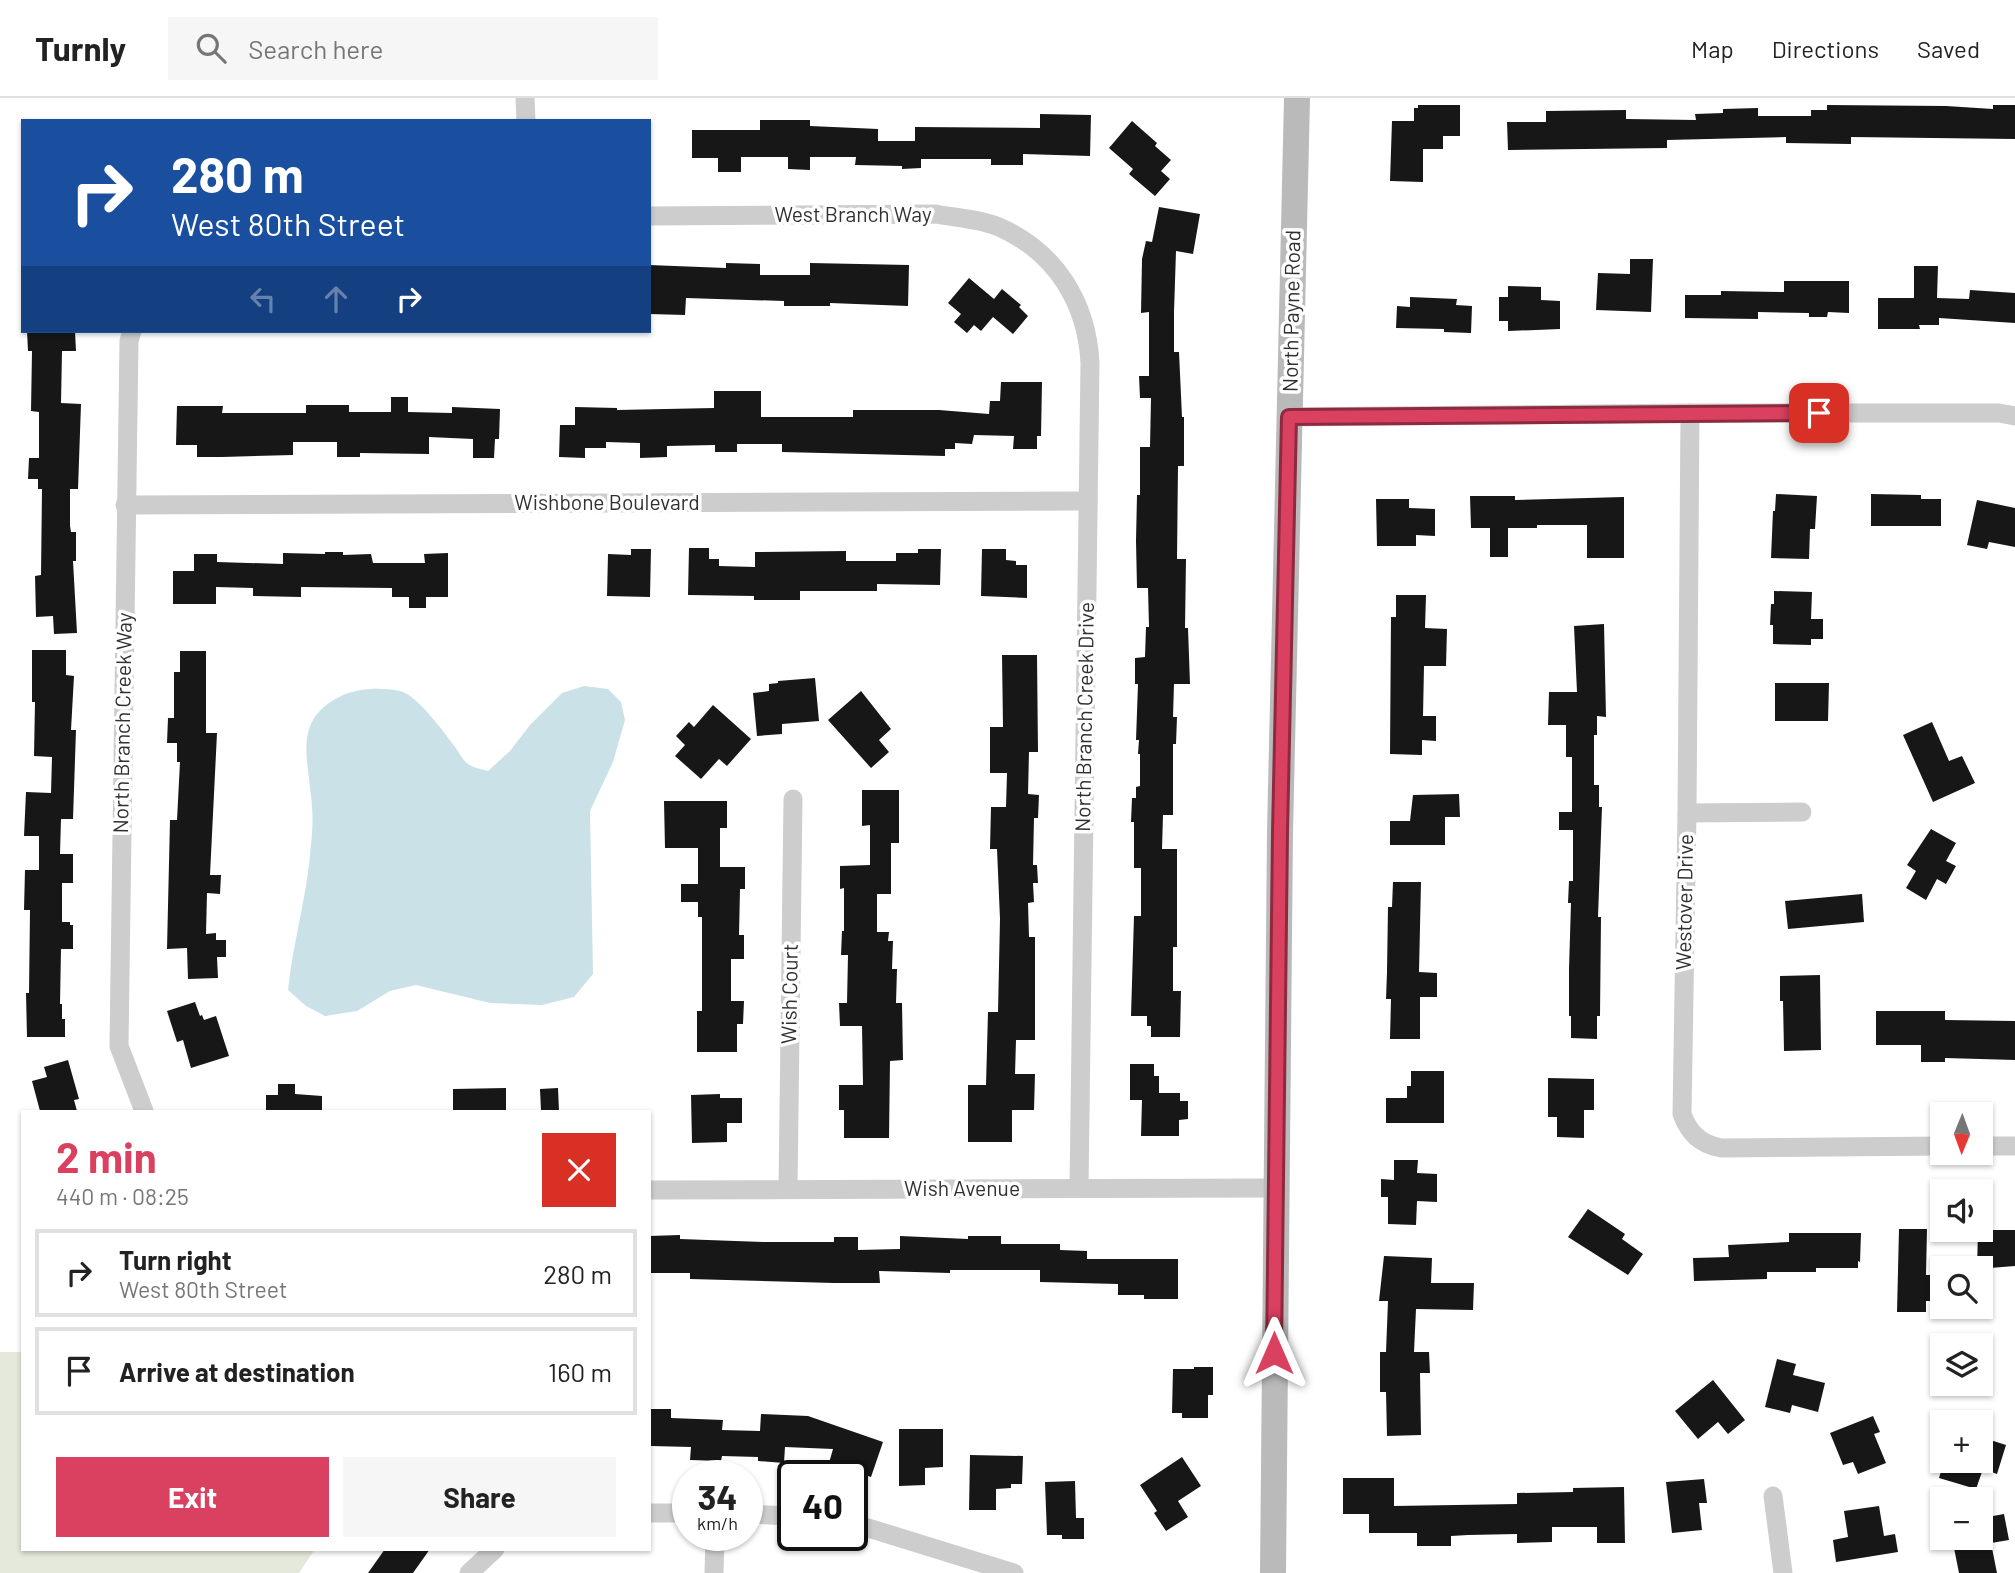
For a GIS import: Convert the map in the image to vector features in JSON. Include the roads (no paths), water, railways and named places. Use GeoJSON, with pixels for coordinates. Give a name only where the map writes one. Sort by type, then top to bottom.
{"type":"FeatureCollection","features":[{"type":"Feature","properties":{"kind":"street"},"geometry":{"type":"LineString","coordinates":[[525,98],[526,119]]}},
{"type":"Feature","properties":{"kind":"street","name":"North Payne Road"},"geometry":{"type":"LineString","coordinates":[[1273,1573],[1276,1188],[1297,98]]}},
{"type":"Feature","properties":{"kind":"street","name":"West Branch Way"},"geometry":{"type":"LineString","coordinates":[[651,216],[936,214],[998,227],[1045,258]]}},
{"type":"Feature","properties":{"kind":"street","name":"North Branch Creek Drive"},"geometry":{"type":"LineString","coordinates":[[1045,258],[1068,285],[1079,305],[1089,345],[1079,1188]]}},
{"type":"Feature","properties":{"kind":"street","name":"North Branch Creek Way"},"geometry":{"type":"LineString","coordinates":[[131,333],[129,341],[125,505],[118,1046],[144,1110]]}},
{"type":"Feature","properties":{"kind":"street"},"geometry":{"type":"LineString","coordinates":[[1289,417],[1690,413],[1999,413],[2015,416]]}},
{"type":"Feature","properties":{"kind":"street","name":"Westover Drive"},"geometry":{"type":"LineString","coordinates":[[1690,413],[1688,813],[1682,1114],[1691,1132],[1706,1144],[1721,1148],[1930,1146]]}},
{"type":"Feature","properties":{"kind":"street","name":"Wishbone Boulevard"},"geometry":{"type":"LineString","coordinates":[[125,505],[1088,501]]}},
{"type":"Feature","properties":{"kind":"street","name":"Wish Court"},"geometry":{"type":"LineString","coordinates":[[788,1189],[793,799]]}},
{"type":"Feature","properties":{"kind":"street"},"geometry":{"type":"LineString","coordinates":[[1688,813],[1802,812]]}},
{"type":"Feature","properties":{"kind":"street"},"geometry":{"type":"LineString","coordinates":[[1993,1146],[2015,1146]]}},
{"type":"Feature","properties":{"kind":"street","name":"Wish Avenue"},"geometry":{"type":"LineString","coordinates":[[651,1190],[1276,1188]]}},
{"type":"Feature","properties":{"kind":"street"},"geometry":{"type":"LineString","coordinates":[[1773,1496],[1783,1573]]}},
{"type":"Feature","properties":{"kind":"street"},"geometry":{"type":"LineString","coordinates":[[651,1513],[672,1513]]}},
{"type":"Feature","properties":{"kind":"street"},"geometry":{"type":"LineString","coordinates":[[868,1528],[1014,1573]]}},
{"type":"Feature","properties":{"kind":"street"},"geometry":{"type":"LineString","coordinates":[[469,1573],[493,1551]]}},
{"type":"Feature","properties":{"kind":"street"},"geometry":{"type":"LineString","coordinates":[[714,1573],[715,1551]]}},
{"type":"Feature","properties":{"kind":"water"},"geometry":{"type":"Polygon","coordinates":[[[584,686],[608,689],[621,702],[625,720],[613,762],[590,811],[593,974],[574,997],[542,1005],[490,1003],[416,985],[390,991],[357,1011],[325,1016],[306,1006],[288,990],[309,862],[312,814],[306,751],[310,726],[317,714],[327,704],[357,691],[400,691],[414,699],[430,715],[466,763],[488,771],[510,751],[530,725],[562,693],[584,686]]]}}]}
